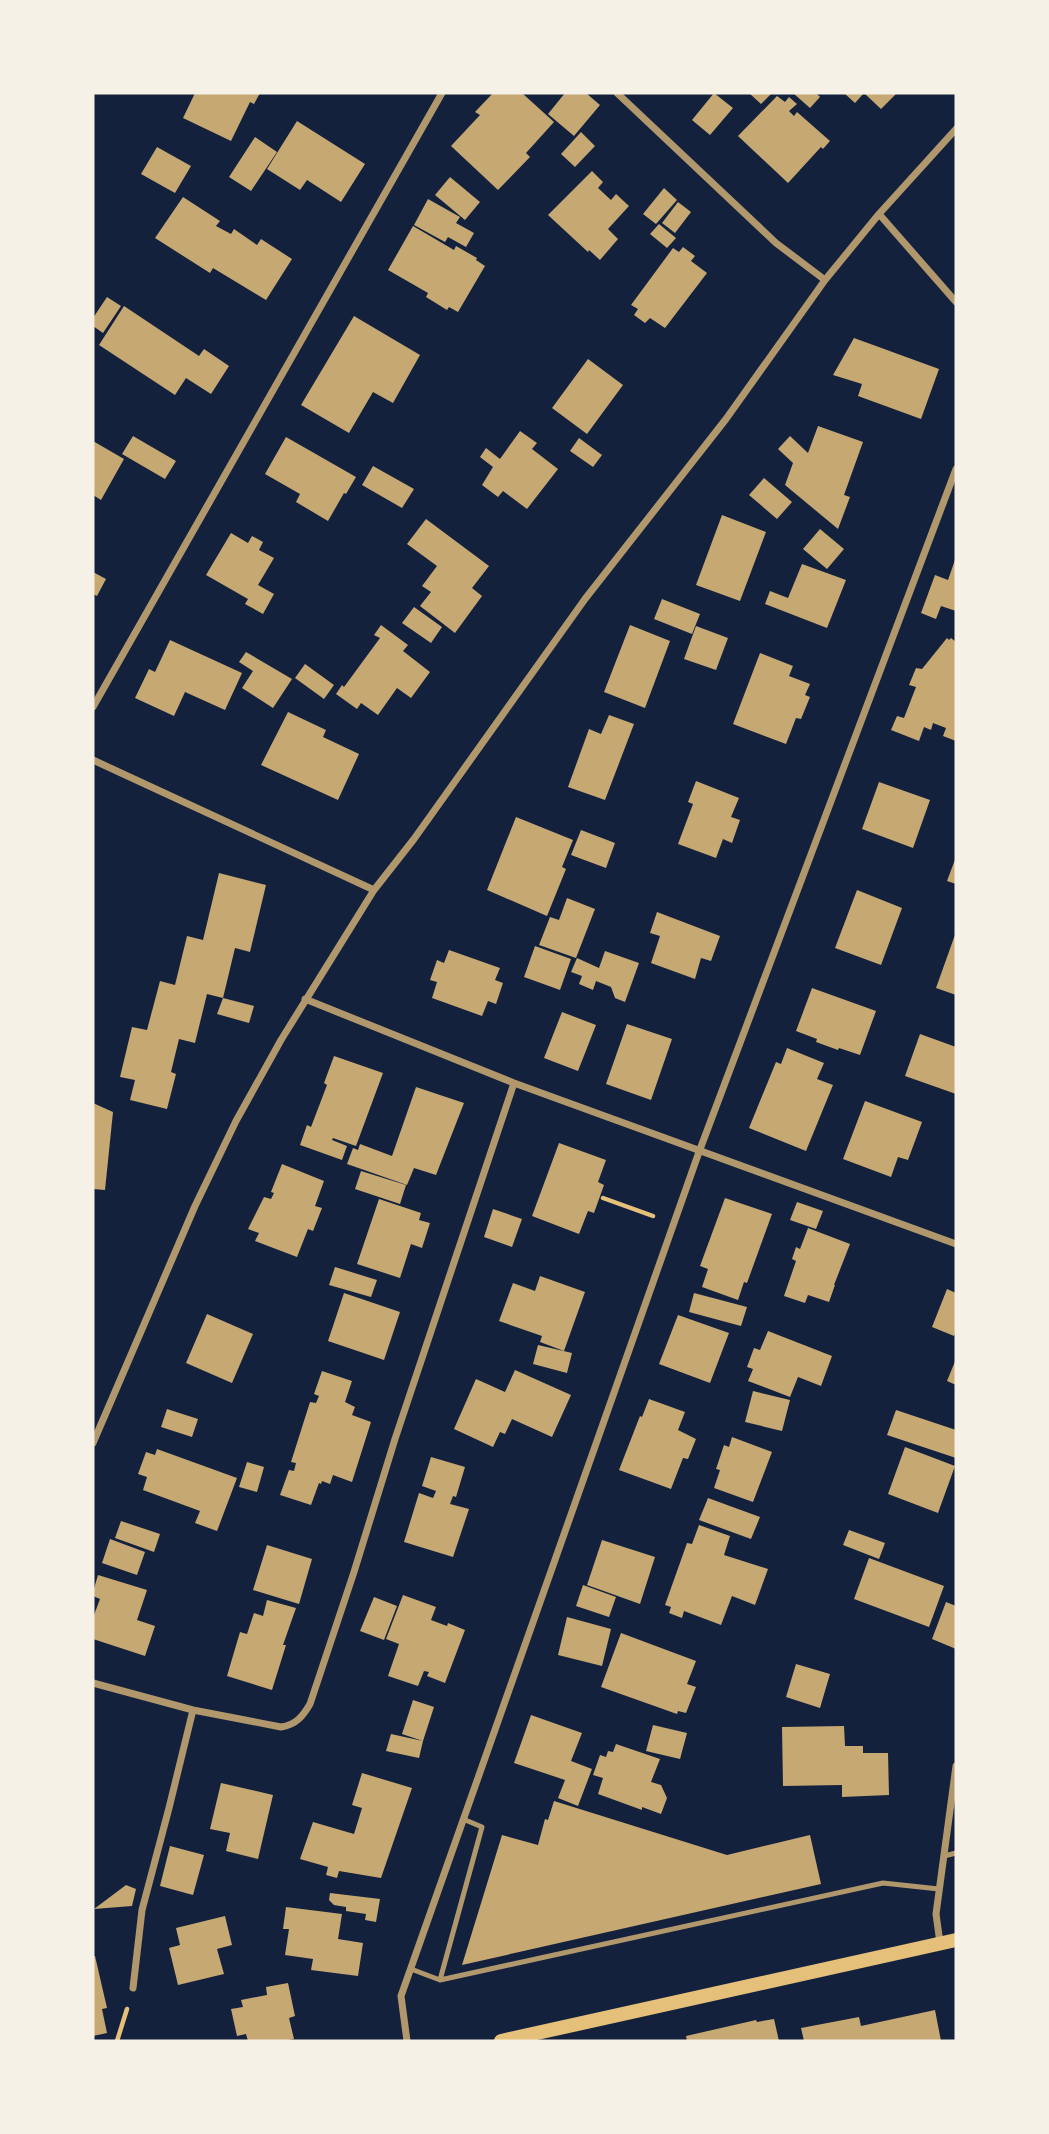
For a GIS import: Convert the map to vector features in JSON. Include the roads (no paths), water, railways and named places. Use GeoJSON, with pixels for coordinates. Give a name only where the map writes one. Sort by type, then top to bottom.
{"type":"FeatureCollection","features":[{"type":"Feature","properties":{"kind":"main road"},"geometry":{"type":"LineString","coordinates":[[501,2041],[956,1940]]}},
{"type":"Feature","properties":{"kind":"street"},"geometry":{"type":"LineString","coordinates":[[93,707],[442,93]]}},
{"type":"Feature","properties":{"kind":"street"},"geometry":{"type":"LineString","coordinates":[[617,93],[776,243],[825,280]]}},
{"type":"Feature","properties":{"kind":"street"},"geometry":{"type":"LineString","coordinates":[[93,1443],[95,1431],[195,1206],[236,1121],[305,999],[374,890],[414,839],[585,598],[726,419],[825,280],[879,214],[956,129]]}},
{"type":"Feature","properties":{"kind":"street"},"geometry":{"type":"LineString","coordinates":[[879,214],[956,302]]}},
{"type":"Feature","properties":{"kind":"street"},"geometry":{"type":"LineString","coordinates":[[407,2041],[401,1996],[699,1152],[956,469]]}},
{"type":"Feature","properties":{"kind":"street"},"geometry":{"type":"LineString","coordinates":[[93,760],[374,890]]}},
{"type":"Feature","properties":{"kind":"street"},"geometry":{"type":"LineString","coordinates":[[305,999],[514,1083],[956,1244]]}},
{"type":"Feature","properties":{"kind":"street"},"geometry":{"type":"LineString","coordinates":[[93,1683],[192,1710],[281,1727],[290,1726],[297,1721],[310,1704],[514,1083]]}},
{"type":"Feature","properties":{"kind":"street"},"geometry":{"type":"LineString","coordinates":[[133,1988],[142,1910],[192,1710]]}},
{"type":"Feature","properties":{"kind":"street"},"geometry":{"type":"LineString","coordinates":[[940,1943],[936,1914],[956,1766]]}},
{"type":"Feature","properties":{"kind":"lane"},"geometry":{"type":"LineString","coordinates":[[440,1980],[482,1827],[463,1819]]}},
{"type":"Feature","properties":{"kind":"lane"},"geometry":{"type":"LineString","coordinates":[[944,1856],[956,1853]]}},
{"type":"Feature","properties":{"kind":"lane"},"geometry":{"type":"LineString","coordinates":[[411,1969],[440,1980],[883,1883],[939,1889]]}}]}
